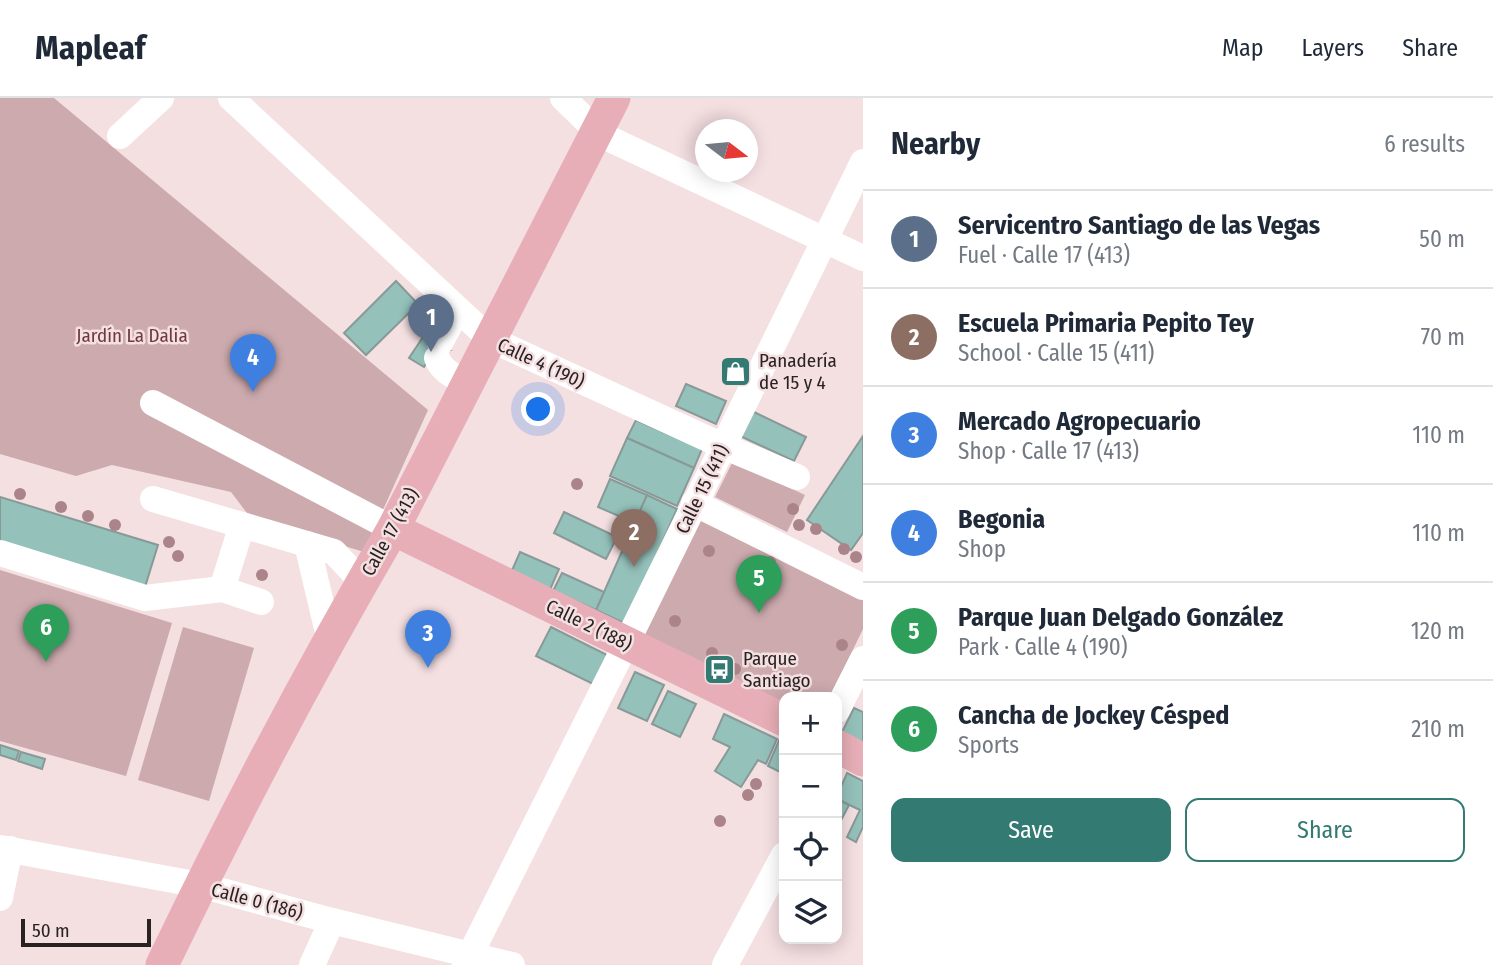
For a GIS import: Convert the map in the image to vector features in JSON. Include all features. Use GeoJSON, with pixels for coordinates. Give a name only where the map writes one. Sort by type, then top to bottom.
{"type":"FeatureCollection","features":[{"type":"Feature","properties":{"kind":"main road","name":"Calle 17 (413)"},"geometry":{"type":"LineString","coordinates":[[162,965],[200,885],[393,529],[614,98]]}},
{"type":"Feature","properties":{"kind":"main road","name":"Calle 2 (188)"},"geometry":{"type":"LineString","coordinates":[[393,529],[779,718]]}},
{"type":"Feature","properties":{"kind":"street"},"geometry":{"type":"LineString","coordinates":[[120,136],[161,98]]}},
{"type":"Feature","properties":{"kind":"street","name":"Calle 4 (190)"},"geometry":{"type":"LineString","coordinates":[[231,98],[490,339],[797,477]]}},
{"type":"Feature","properties":{"kind":"street"},"geometry":{"type":"LineString","coordinates":[[563,98],[597,131],[612,140],[863,257]]}},
{"type":"Feature","properties":{"kind":"street","name":"Calle 15 (411)"},"geometry":{"type":"LineString","coordinates":[[485,962],[626,644],[863,162]]}},
{"type":"Feature","properties":{"kind":"street"},"geometry":{"type":"LineString","coordinates":[[458,310],[438,350],[439,365],[467,384]]}},
{"type":"Feature","properties":{"kind":"street"},"geometry":{"type":"LineString","coordinates":[[153,404],[393,529]]}},
{"type":"Feature","properties":{"kind":"street"},"geometry":{"type":"LineString","coordinates":[[153,499],[334,552],[362,582]]}},
{"type":"Feature","properties":{"kind":"street"},"geometry":{"type":"LineString","coordinates":[[694,503],[863,587]]}},
{"type":"Feature","properties":{"kind":"street"},"geometry":{"type":"LineString","coordinates":[[222,589],[242,525]]}},
{"type":"Feature","properties":{"kind":"street"},"geometry":{"type":"LineString","coordinates":[[307,544],[330,641]]}},
{"type":"Feature","properties":{"kind":"street"},"geometry":{"type":"LineString","coordinates":[[0,553],[145,598],[222,589],[261,602]]}},
{"type":"Feature","properties":{"kind":"street"},"geometry":{"type":"LineString","coordinates":[[842,700],[863,659]]}},
{"type":"Feature","properties":{"kind":"street"},"geometry":{"type":"LineString","coordinates":[[0,898],[5,849]]}},
{"type":"Feature","properties":{"kind":"street","name":"Calle 0 (186)"},"geometry":{"type":"LineString","coordinates":[[5,849],[200,885],[485,962]]}},
{"type":"Feature","properties":{"kind":"street"},"geometry":{"type":"LineString","coordinates":[[725,965],[779,864]]}},
{"type":"Feature","properties":{"kind":"street"},"geometry":{"type":"LineString","coordinates":[[312,965],[332,921]]}},
{"type":"Feature","properties":{"kind":"green space","name":"Jardín La Dalia"},"geometry":{"type":"Polygon","coordinates":[[[0,98],[54,98],[428,410],[364,552],[250,517],[231,492],[112,465],[76,476],[0,454],[0,98]]]}},
{"type":"Feature","properties":{"kind":"green space"},"geometry":{"type":"Polygon","coordinates":[[[733,461],[805,495],[787,532],[715,497],[733,461]]]}},
{"type":"Feature","properties":{"kind":"green space"},"geometry":{"type":"Polygon","coordinates":[[[700,518],[863,598],[863,629],[832,692],[779,692],[779,704],[643,637],[700,518]]]}},
{"type":"Feature","properties":{"kind":"green space"},"geometry":{"type":"Polygon","coordinates":[[[0,570],[172,623],[126,776],[0,741],[0,570]]]}},
{"type":"Feature","properties":{"kind":"green space"},"geometry":{"type":"Polygon","coordinates":[[[183,627],[254,648],[209,801],[138,780],[183,627]]]}},
{"type":"Feature","properties":{"kind":"building"},"geometry":{"type":"Polygon","coordinates":[[[396,281],[418,304],[366,355],[344,333],[396,281]]]}},
{"type":"Feature","properties":{"kind":"building"},"geometry":{"type":"Polygon","coordinates":[[[425,334],[450,350],[432,354],[424,367],[409,358],[425,334]]]}},
{"type":"Feature","properties":{"kind":"building"},"geometry":{"type":"Polygon","coordinates":[[[686,384],[726,401],[716,424],[676,406],[686,384]]]}},
{"type":"Feature","properties":{"kind":"building"},"geometry":{"type":"Polygon","coordinates":[[[752,411],[806,437],[794,461],[740,436],[752,411]]]}},
{"type":"Feature","properties":{"kind":"building"},"geometry":{"type":"Polygon","coordinates":[[[636,420],[702,449],[694,468],[627,438],[636,420]]]}},
{"type":"Feature","properties":{"kind":"building"},"geometry":{"type":"Polygon","coordinates":[[[863,436],[863,533],[851,550],[807,520],[863,436]]]}},
{"type":"Feature","properties":{"kind":"building"},"geometry":{"type":"Polygon","coordinates":[[[627,438],[694,468],[677,506],[610,476],[627,438]]]}},
{"type":"Feature","properties":{"kind":"building"},"geometry":{"type":"Polygon","coordinates":[[[610,479],[647,495],[635,523],[598,507],[610,479]]]}},
{"type":"Feature","properties":{"kind":"building"},"geometry":{"type":"Polygon","coordinates":[[[647,495],[677,509],[626,624],[596,610],[647,495]]]}},
{"type":"Feature","properties":{"kind":"building"},"geometry":{"type":"Polygon","coordinates":[[[0,497],[158,545],[145,587],[0,542],[0,497]]]}},
{"type":"Feature","properties":{"kind":"building"},"geometry":{"type":"Polygon","coordinates":[[[564,512],[617,537],[606,559],[554,533],[564,512]]]}},
{"type":"Feature","properties":{"kind":"building"},"geometry":{"type":"Polygon","coordinates":[[[520,552],[559,569],[549,592],[510,575],[520,552]]]}},
{"type":"Feature","properties":{"kind":"building"},"geometry":{"type":"Polygon","coordinates":[[[562,573],[604,592],[596,610],[553,591],[562,573]]]}},
{"type":"Feature","properties":{"kind":"building"},"geometry":{"type":"Polygon","coordinates":[[[551,627],[607,655],[593,684],[536,656],[551,627]]]}},
{"type":"Feature","properties":{"kind":"building"},"geometry":{"type":"Polygon","coordinates":[[[635,672],[664,685],[647,721],[618,708],[635,672]]]}},
{"type":"Feature","properties":{"kind":"building"},"geometry":{"type":"Polygon","coordinates":[[[668,691],[696,704],[680,737],[652,724],[668,691]]]}},
{"type":"Feature","properties":{"kind":"building"},"geometry":{"type":"Polygon","coordinates":[[[854,708],[863,712],[863,752],[842,742],[842,732],[854,708]]]}},
{"type":"Feature","properties":{"kind":"building"},"geometry":{"type":"Polygon","coordinates":[[[724,714],[777,739],[766,764],[758,760],[741,787],[715,771],[730,747],[713,739],[724,714]]]}},
{"type":"Feature","properties":{"kind":"building"},"geometry":{"type":"Polygon","coordinates":[[[779,740],[779,772],[768,766],[779,740]]]}},
{"type":"Feature","properties":{"kind":"building"},"geometry":{"type":"Polygon","coordinates":[[[0,745],[19,751],[16,760],[0,755],[0,745]]]}},
{"type":"Feature","properties":{"kind":"building"},"geometry":{"type":"Polygon","coordinates":[[[21,752],[45,759],[42,769],[18,761],[21,752]]]}},
{"type":"Feature","properties":{"kind":"building"},"geometry":{"type":"Polygon","coordinates":[[[847,773],[863,781],[863,827],[856,842],[847,837],[860,810],[842,801],[842,784],[847,773]]]}},
{"type":"Feature","properties":{"kind":"building"},"geometry":{"type":"Polygon","coordinates":[[[842,802],[849,805],[842,818],[842,802]]]}},
{"type":"Feature","properties":{"kind":"place","name":"Servicentro Santiago de las Vegas"},"geometry":{"type":"Point","coordinates":[431,352]}},
{"type":"Feature","properties":{"kind":"place","name":"Panadería de 15 y 4"},"geometry":{"type":"Point","coordinates":[736,371]}},
{"type":"Feature","properties":{"kind":"place","name":"Begonia"},"geometry":{"type":"Point","coordinates":[253,392]}},
{"type":"Feature","properties":{"kind":"place","name":"Escuela Primaria Pepito Tey"},"geometry":{"type":"Point","coordinates":[634,567]}},
{"type":"Feature","properties":{"kind":"place","name":"Parque Juan Delgado González"},"geometry":{"type":"Point","coordinates":[759,613]}},
{"type":"Feature","properties":{"kind":"place","name":"Cancha de Jockey Césped"},"geometry":{"type":"Point","coordinates":[46,662]}},
{"type":"Feature","properties":{"kind":"place","name":"Mercado Agropecuario"},"geometry":{"type":"Point","coordinates":[428,668]}},
{"type":"Feature","properties":{"kind":"place","name":"Parque Santiago"},"geometry":{"type":"Point","coordinates":[720,669]}}]}
